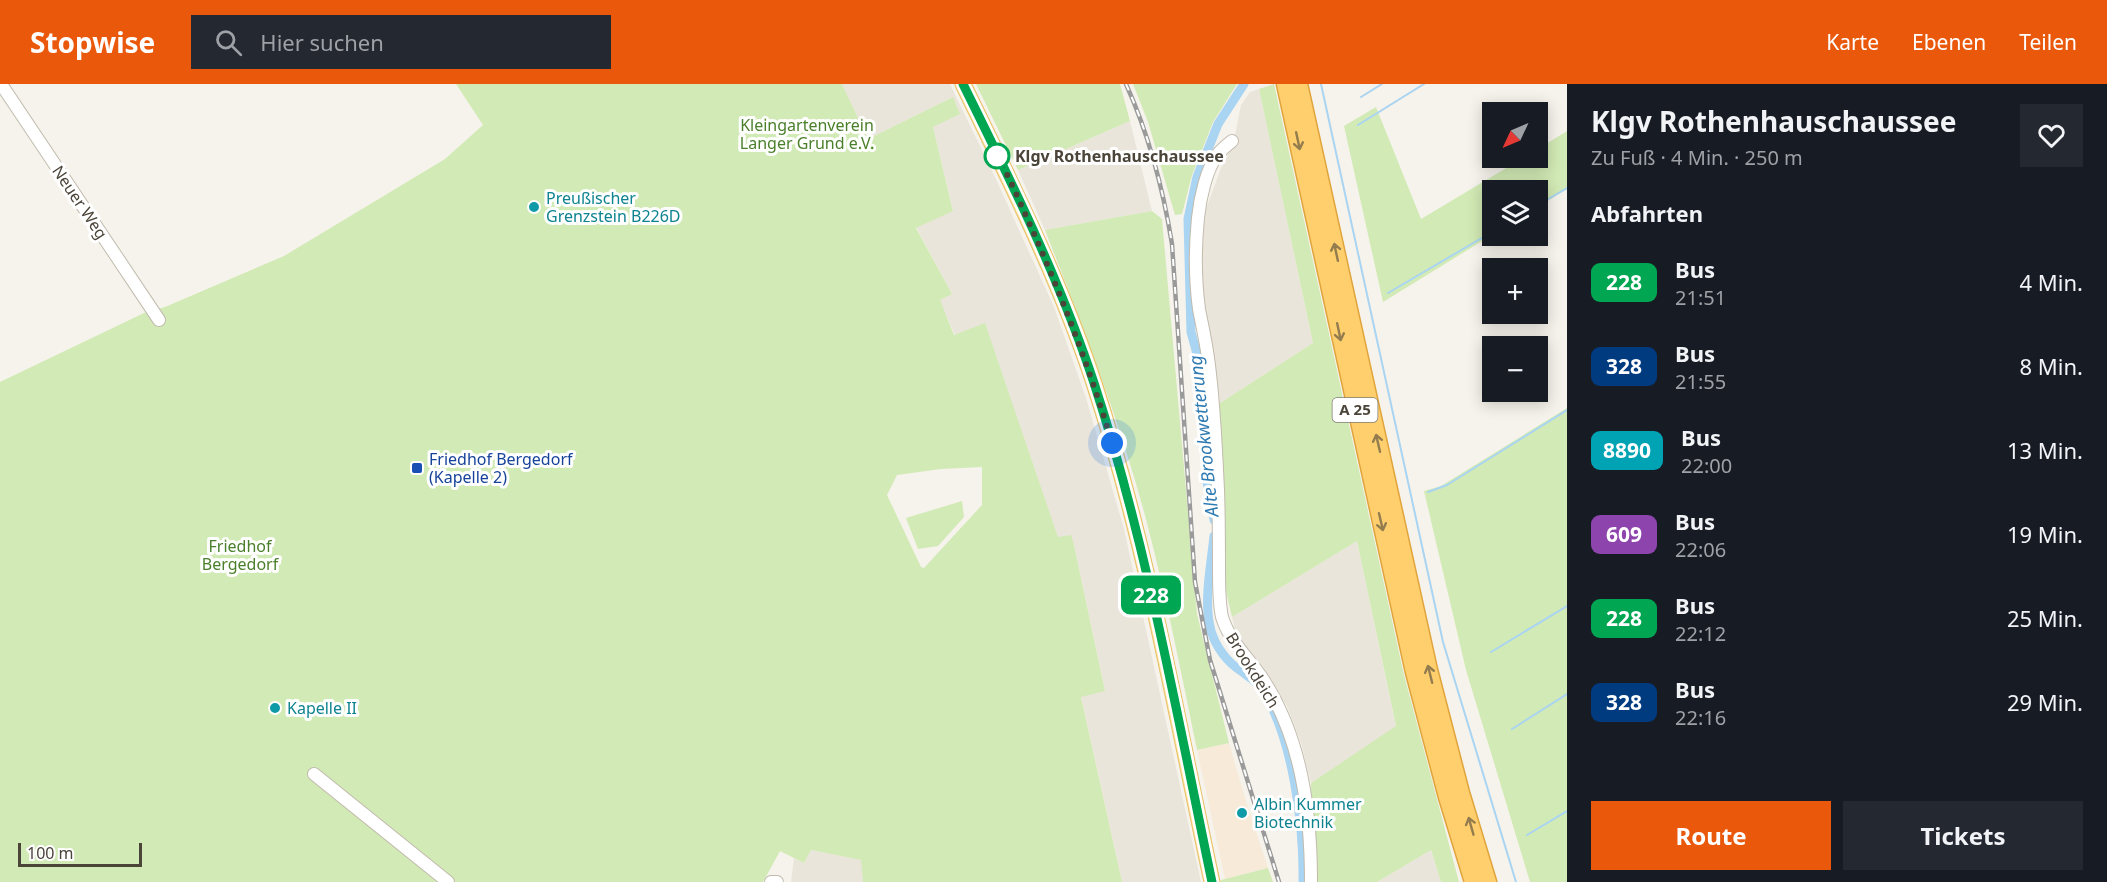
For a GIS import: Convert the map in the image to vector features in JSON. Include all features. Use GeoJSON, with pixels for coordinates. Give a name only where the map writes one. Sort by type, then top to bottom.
{"type":"FeatureCollection","features":[{"type":"Feature","properties":{"kind":"highway","name":"A 25"},"geometry":{"type":"LineString","coordinates":[[1285,84],[1414,672],[1447,797],[1473,882]]}},
{"type":"Feature","properties":{"kind":"highway","name":"A 25"},"geometry":{"type":"LineString","coordinates":[[1299,84],[1428,670],[1488,882]]}},
{"type":"Feature","properties":{"kind":"main road"},"geometry":{"type":"LineString","coordinates":[[963,84],[1041,250],[1093,381],[1138,540],[1212,882]]}},
{"type":"Feature","properties":{"kind":"street","name":"Neuer Weg"},"geometry":{"type":"LineString","coordinates":[[1,84],[159,320]]}},
{"type":"Feature","properties":{"kind":"street","name":"Brookdeich"},"geometry":{"type":"LineString","coordinates":[[1232,141],[1217,154],[1203,185],[1198,217],[1196,259],[1199,307],[1209,360],[1216,459],[1222,616],[1237,648],[1264,680],[1280,711],[1293,745],[1307,807],[1311,841],[1311,882]]}},
{"type":"Feature","properties":{"kind":"street"},"geometry":{"type":"LineString","coordinates":[[314,774],[448,882]]}},
{"type":"Feature","properties":{"kind":"street"},"geometry":{"type":"LineString","coordinates":[[771,882],[777,882]]}},
{"type":"Feature","properties":{"kind":"shaded area"},"geometry":{"type":"Polygon","coordinates":[[[842,84],[950,84],[1054,307],[1086,398],[1124,529],[1201,882],[1122,882],[1081,696],[1105,690],[1074,545],[1058,537],[985,324],[955,335],[939,300],[952,294],[916,227],[953,210],[933,127],[953,97],[868,139],[842,84]]]}},
{"type":"Feature","properties":{"kind":"shaded area"},"geometry":{"type":"Polygon","coordinates":[[[1259,89],[1313,343],[1217,405],[1202,306],[1200,258],[1203,217],[1221,168],[1233,145],[1241,105],[1250,92],[1259,89]]]}},
{"type":"Feature","properties":{"kind":"shaded area"},"geometry":{"type":"Polygon","coordinates":[[[1130,121],[1152,211],[1045,230],[1018,170],[1130,121]]]}},
{"type":"Feature","properties":{"kind":"shaded area"},"geometry":{"type":"Polygon","coordinates":[[[1357,541],[1396,727],[1311,783],[1301,743],[1287,706],[1236,633],[1232,617],[1357,541]]]}},
{"type":"Feature","properties":{"kind":"shaded area"},"geometry":{"type":"Polygon","coordinates":[[[1229,743],[1268,868],[1225,879],[1197,750],[1229,743]]]}},
{"type":"Feature","properties":{"kind":"shaded area"},"geometry":{"type":"Polygon","coordinates":[[[811,850],[862,860],[863,882],[791,882],[794,858],[804,863],[811,850]]]}},
{"type":"Feature","properties":{"kind":"shaded area"},"geometry":{"type":"Polygon","coordinates":[[[1431,850],[1441,882],[1377,882],[1431,850]]]}},
{"type":"Feature","properties":{"kind":"green space"},"geometry":{"type":"Polygon","coordinates":[[[456,84],[842,84],[868,139],[953,97],[960,114],[933,127],[953,211],[916,228],[952,294],[940,300],[954,335],[985,323],[1058,537],[1071,535],[1105,691],[1081,697],[1122,882],[863,882],[861,860],[811,850],[804,863],[780,851],[763,882],[0,882],[0,382],[144,313],[165,307],[284,256],[445,159],[483,125],[456,84]],[[982,467],[941,469],[897,475],[887,495],[921,567],[924,568],[982,505],[982,467]]]}},
{"type":"Feature","properties":{"kind":"green space"},"geometry":{"type":"Polygon","coordinates":[[[976,84],[1120,84],[1130,121],[1018,170],[976,84]]]}},
{"type":"Feature","properties":{"kind":"green space"},"geometry":{"type":"Polygon","coordinates":[[[1133,84],[1237,84],[1213,122],[1192,175],[1182,214],[1175,215],[1148,122],[1133,84]]]}},
{"type":"Feature","properties":{"kind":"green space"},"geometry":{"type":"Polygon","coordinates":[[[1274,84],[1404,675],[1459,882],[1441,882],[1431,850],[1377,882],[1313,882],[1311,783],[1396,726],[1357,541],[1232,617],[1225,587],[1224,492],[1217,405],[1313,343],[1259,89],[1274,84]]]}},
{"type":"Feature","properties":{"kind":"green space"},"geometry":{"type":"Polygon","coordinates":[[[1376,107],[1421,219],[1482,183],[1482,241],[1383,302],[1344,126],[1376,107]]]}},
{"type":"Feature","properties":{"kind":"green space"},"geometry":{"type":"Polygon","coordinates":[[[1567,131],[1567,189],[1548,201],[1548,180],[1486,180],[1506,168],[1548,168],[1548,143],[1567,131]]]}},
{"type":"Feature","properties":{"kind":"green space"},"geometry":{"type":"Polygon","coordinates":[[[1152,211],[1162,219],[1197,614],[1229,743],[1197,750],[1162,583],[1138,489],[1101,377],[1045,230],[1152,211]]]}},
{"type":"Feature","properties":{"kind":"green space"},"geometry":{"type":"Polygon","coordinates":[[[1567,408],[1567,882],[1530,882],[1466,670],[1424,491],[1441,486],[1567,408]]]}},
{"type":"Feature","properties":{"kind":"green space"},"geometry":{"type":"Polygon","coordinates":[[[962,501],[964,517],[938,546],[918,549],[906,518],[962,501]]]}},
{"type":"Feature","properties":{"kind":"green space"},"geometry":{"type":"Polygon","coordinates":[[[1268,868],[1273,882],[1221,882],[1221,880],[1268,868]]]}},
{"type":"Feature","properties":{"kind":"waterway","name":"Alte Brookwetterung"},"geometry":{"type":"LineString","coordinates":[[1214,520],[1206,476],[1205,418],[1199,361],[1191,332],[1188,219],[1197,177],[1218,124],[1244,84]]}},
{"type":"Feature","properties":{"kind":"waterway"},"geometry":{"type":"LineString","coordinates":[[1321,84],[1443,642],[1516,882]]}},
{"type":"Feature","properties":{"kind":"waterway"},"geometry":{"type":"LineString","coordinates":[[1361,97],[1382,84]]}},
{"type":"Feature","properties":{"kind":"waterway"},"geometry":{"type":"LineString","coordinates":[[1358,125],[1424,84]]}},
{"type":"Feature","properties":{"kind":"waterway"},"geometry":{"type":"LineString","coordinates":[[1548,199],[1567,188]]}},
{"type":"Feature","properties":{"kind":"waterway"},"geometry":{"type":"LineString","coordinates":[[1388,293],[1482,238]]}},
{"type":"Feature","properties":{"kind":"waterway"},"geometry":{"type":"LineString","coordinates":[[1428,492],[1447,485],[1567,410]]}},
{"type":"Feature","properties":{"kind":"waterway","name":"Alte Brookwetterung"},"geometry":{"type":"LineString","coordinates":[[1214,536],[1208,596],[1211,631],[1227,659],[1261,688],[1281,730],[1289,755],[1299,808],[1303,882]]}},
{"type":"Feature","properties":{"kind":"waterway"},"geometry":{"type":"LineString","coordinates":[[1491,652],[1567,606]]}},
{"type":"Feature","properties":{"kind":"waterway"},"geometry":{"type":"LineString","coordinates":[[1512,729],[1567,694]]}},
{"type":"Feature","properties":{"kind":"waterway"},"geometry":{"type":"LineString","coordinates":[[1527,835],[1567,811]]}},
{"type":"Feature","properties":{"kind":"railway"},"geometry":{"type":"LineString","coordinates":[[1126,84],[1142,123],[1154,162],[1172,244],[1195,582],[1210,660],[1279,882]]}},
{"type":"Feature","properties":{"kind":"bus line","name":"228"},"geometry":{"type":"LineString","coordinates":[[963,84],[1041,250],[1093,381],[1138,540],[1212,882]]}},
{"type":"Feature","properties":{"kind":"place","name":"Klgv Rothenhauschaussee"},"geometry":{"type":"Point","coordinates":[997,156]}},
{"type":"Feature","properties":{"kind":"place","name":"Preußischer Grenzstein B226D"},"geometry":{"type":"Point","coordinates":[534,207]}},
{"type":"Feature","properties":{"kind":"place","name":"Friedhof Bergedorf (Kapelle 2)"},"geometry":{"type":"Point","coordinates":[417,468]}},
{"type":"Feature","properties":{"kind":"place","name":"Kapelle II"},"geometry":{"type":"Point","coordinates":[275,708]}},
{"type":"Feature","properties":{"kind":"place","name":"Albin Kummer Biotechnik"},"geometry":{"type":"Point","coordinates":[1242,813]}},
{"type":"Feature","properties":{"kind":"route"},"geometry":{"type":"LineString","coordinates":[[997,156],[1062,300],[1093,381],[1112,443]]}},
{"type":"Feature","properties":{"kind":"park label","name":"Kleingartenverein Langer Grund e.V."},"geometry":{"type":"Point","coordinates":[807,134]}},
{"type":"Feature","properties":{"kind":"park label","name":"Friedhof Bergedorf"},"geometry":{"type":"Point","coordinates":[240,555]}}]}
